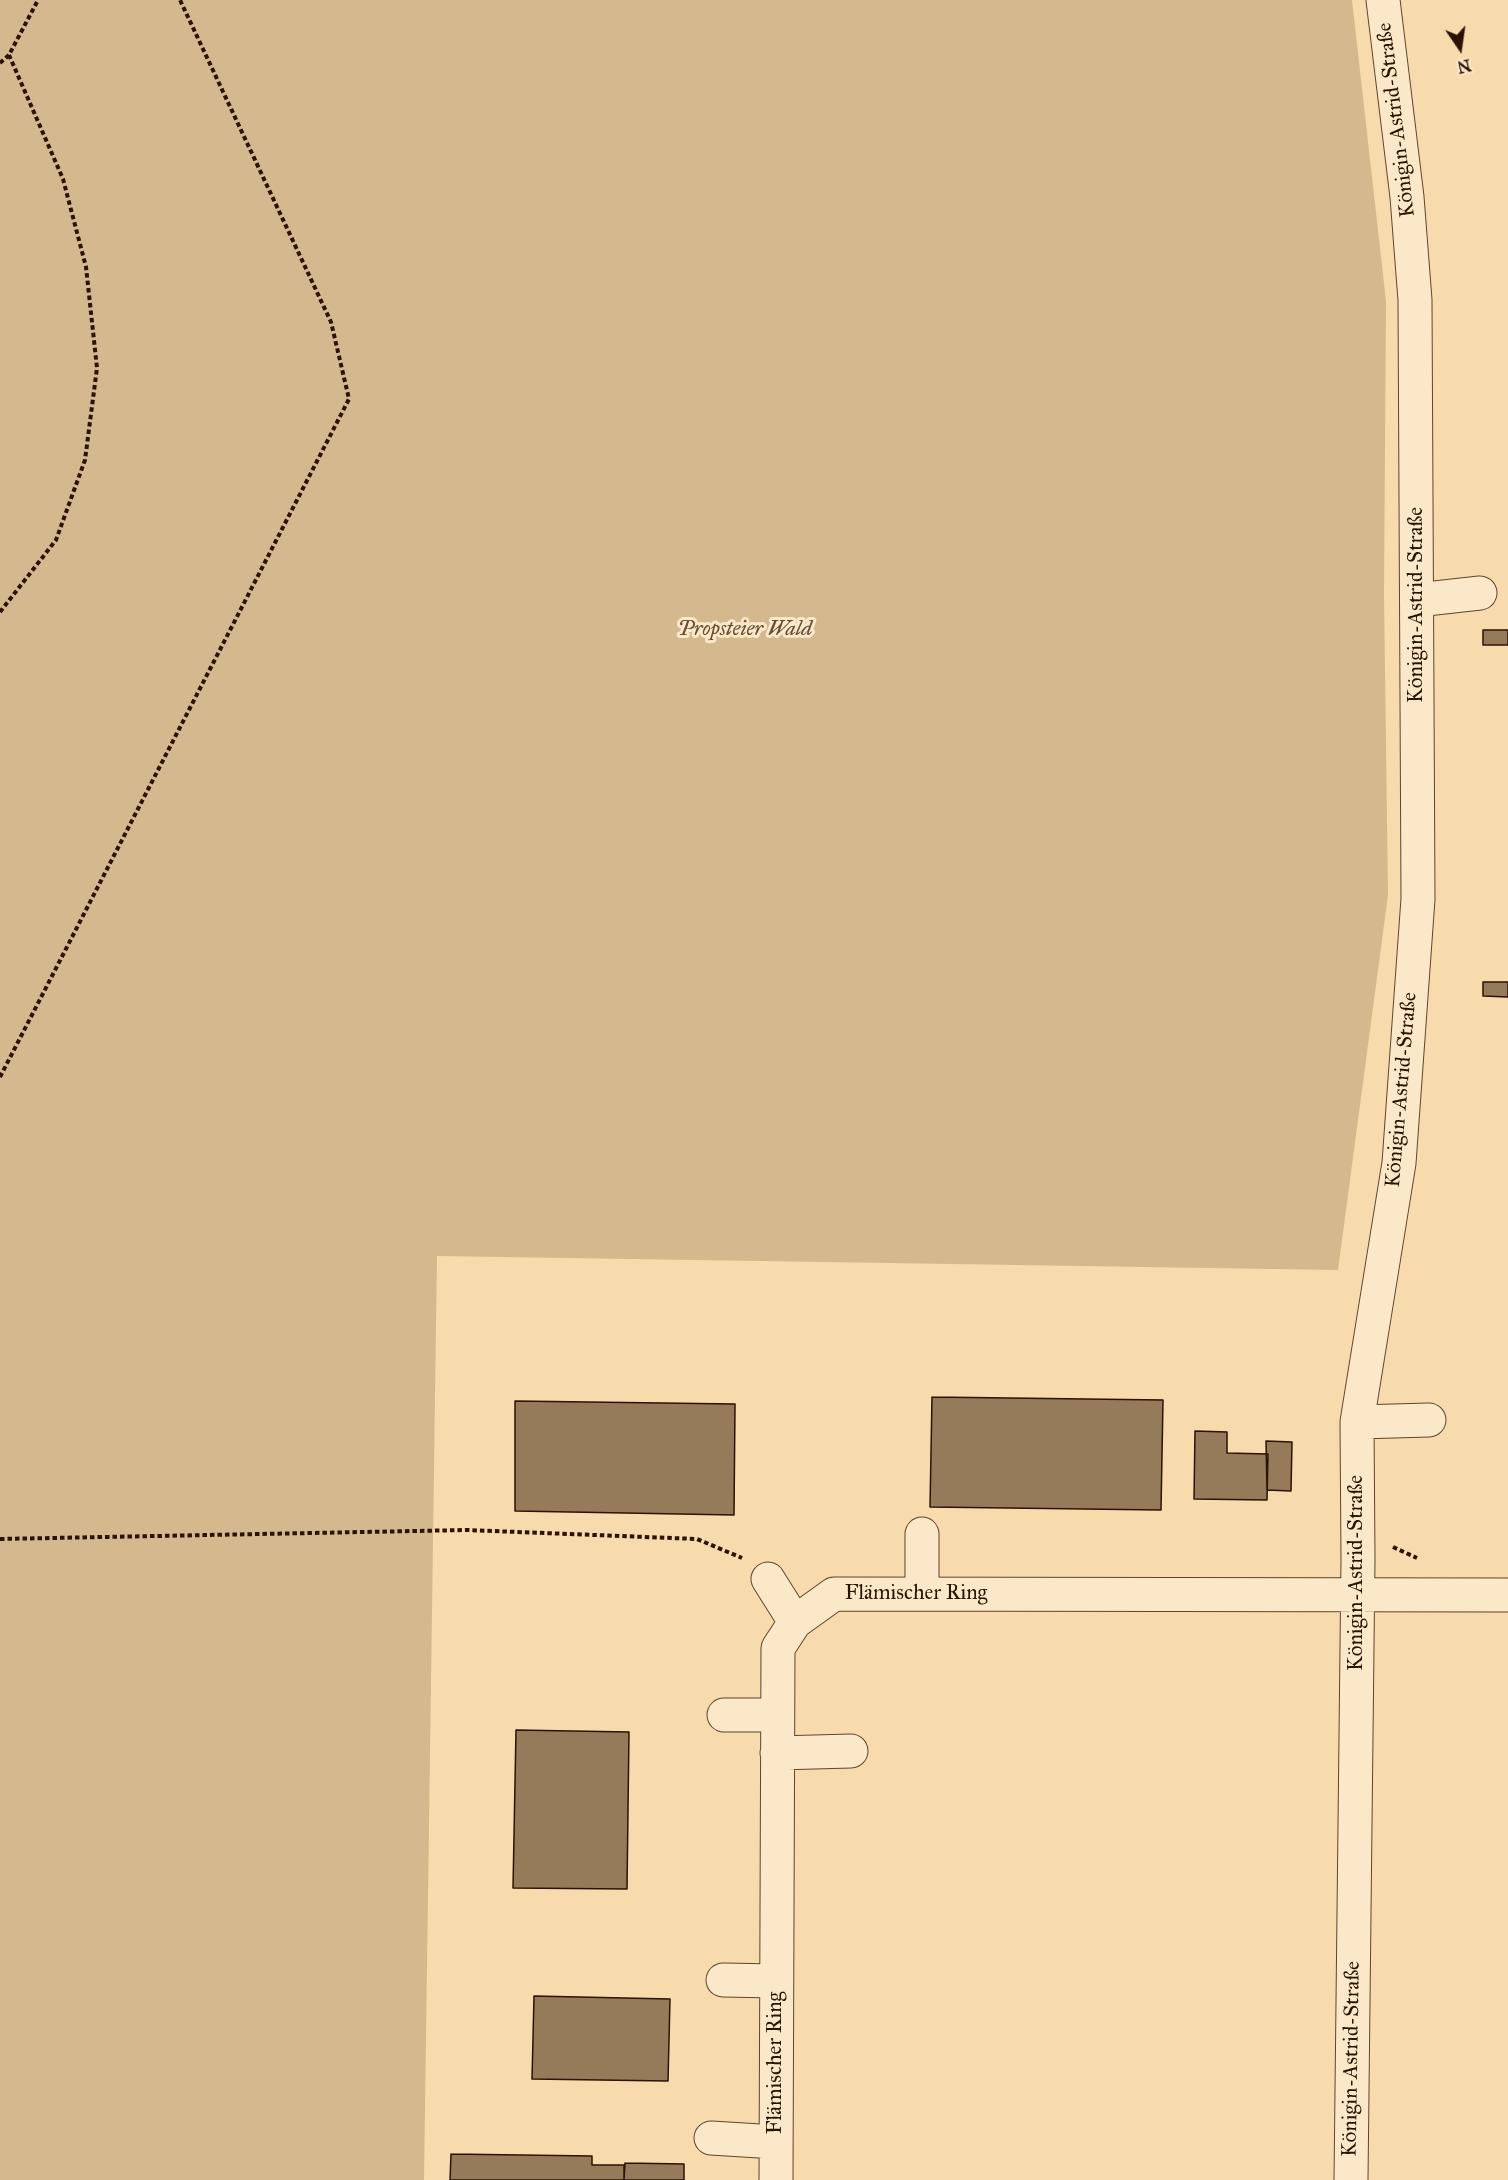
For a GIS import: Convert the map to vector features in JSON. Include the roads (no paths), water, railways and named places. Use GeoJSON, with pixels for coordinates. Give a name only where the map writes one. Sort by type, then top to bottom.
{"type":"FeatureCollection","features":[{"type":"Feature","properties":{"kind":"street","name":"Königin-Astrid-Straße"},"geometry":{"type":"LineString","coordinates":[[1351,2180],[1357,1422],[1399,1163],[1418,899],[1415,300],[1407,197],[1383,0]]}},
{"type":"Feature","properties":{"kind":"street"},"geometry":{"type":"LineString","coordinates":[[1417,600],[1480,593]]}},
{"type":"Feature","properties":{"kind":"street"},"geometry":{"type":"LineString","coordinates":[[1357,1422],[1429,1420]]}},
{"type":"Feature","properties":{"kind":"street"},"geometry":{"type":"LineString","coordinates":[[922,1534],[922,1594]]}},
{"type":"Feature","properties":{"kind":"street"},"geometry":{"type":"LineString","coordinates":[[768,1579],[795,1622]]}},
{"type":"Feature","properties":{"kind":"street","name":"Flämischer Ring"},"geometry":{"type":"LineString","coordinates":[[776,2180],[778,1648],[795,1622],[834,1594],[1508,1595]]}},
{"type":"Feature","properties":{"kind":"street"},"geometry":{"type":"LineString","coordinates":[[724,1715],[777,1715]]}},
{"type":"Feature","properties":{"kind":"street"},"geometry":{"type":"LineString","coordinates":[[777,1752],[851,1751]]}},
{"type":"Feature","properties":{"kind":"street"},"geometry":{"type":"LineString","coordinates":[[723,1980],[776,1981]]}},
{"type":"Feature","properties":{"kind":"street"},"geometry":{"type":"LineString","coordinates":[[711,2138],[776,2142]]}},
{"type":"Feature","properties":{"kind":"park label","name":"Propsteier Wald"},"geometry":{"type":"Point","coordinates":[745,630]}}]}
